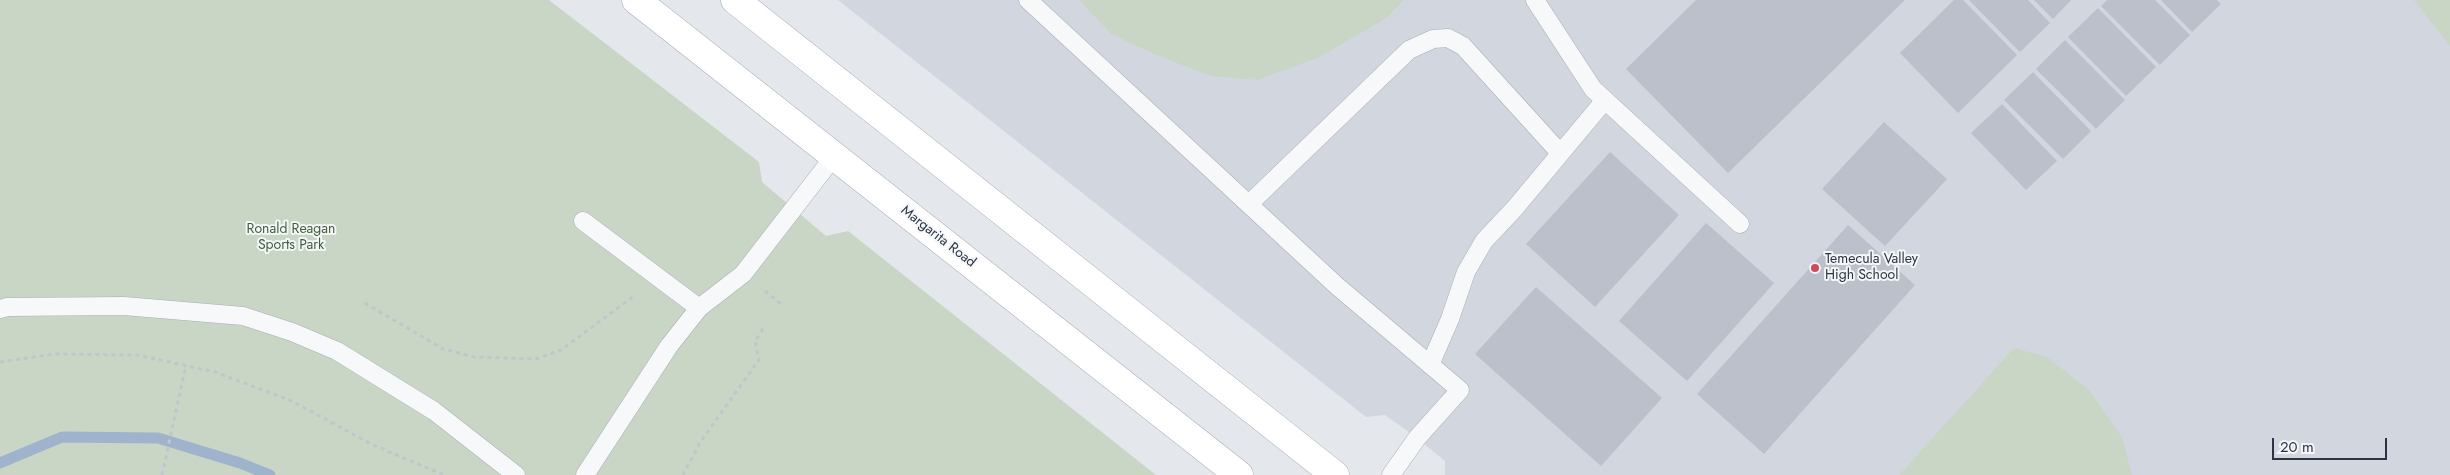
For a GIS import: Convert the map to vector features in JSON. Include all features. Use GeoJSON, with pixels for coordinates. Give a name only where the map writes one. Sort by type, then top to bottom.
{"type":"FeatureCollection","features":[{"type":"Feature","properties":{"kind":"main road","name":"Margarita Road"},"geometry":{"type":"LineString","coordinates":[[636,0],[1239,475]]}},
{"type":"Feature","properties":{"kind":"main road"},"geometry":{"type":"LineString","coordinates":[[735,0],[1335,475]]}},
{"type":"Feature","properties":{"kind":"lane"},"geometry":{"type":"LineString","coordinates":[[1028,0],[1343,291],[1460,390],[1417,438],[1391,475]]}},
{"type":"Feature","properties":{"kind":"lane"},"geometry":{"type":"LineString","coordinates":[[1535,0],[1593,89],[1740,224]]}},
{"type":"Feature","properties":{"kind":"lane"},"geometry":{"type":"LineString","coordinates":[[1249,204],[1409,50],[1433,39],[1448,38],[1463,46],[1560,153]]}},
{"type":"Feature","properties":{"kind":"lane"},"geometry":{"type":"LineString","coordinates":[[1430,365],[1450,319],[1466,272],[1484,241],[1605,100]]}},
{"type":"Feature","properties":{"kind":"lane"},"geometry":{"type":"LineString","coordinates":[[585,475],[669,346],[699,308],[743,274],[835,156]]}},
{"type":"Feature","properties":{"kind":"lane"},"geometry":{"type":"LineString","coordinates":[[583,221],[699,308]]}},
{"type":"Feature","properties":{"kind":"lane"},"geometry":{"type":"LineString","coordinates":[[0,309],[7,307],[124,306],[243,316],[275,326],[345,356],[434,411],[516,475]]}},
{"type":"Feature","properties":{"kind":"path"},"geometry":{"type":"LineString","coordinates":[[365,303],[443,350],[475,357],[536,359],[561,350],[638,294],[655,286],[668,285]]}},
{"type":"Feature","properties":{"kind":"path"},"geometry":{"type":"LineString","coordinates":[[683,475],[701,441],[759,360],[755,340],[765,326]]}},
{"type":"Feature","properties":{"kind":"path"},"geometry":{"type":"LineString","coordinates":[[0,362],[54,354],[137,355],[215,372],[292,401],[373,445],[444,475]]}},
{"type":"Feature","properties":{"kind":"path"},"geometry":{"type":"LineString","coordinates":[[162,475],[186,365]]}},
{"type":"Feature","properties":{"kind":"shaded area","name":"Temecula Valley High School"},"geometry":{"type":"Polygon","coordinates":[[[838,0],[2450,0],[2450,475],[1445,475],[1445,461],[1417,438],[1385,415],[1366,417],[838,0]]]}},
{"type":"Feature","properties":{"kind":"green space","name":"Ronald Reagan Sports Park"},"geometry":{"type":"Polygon","coordinates":[[[0,0],[549,0],[759,162],[762,182],[826,236],[848,231],[1156,475],[0,475],[0,0]]]}},
{"type":"Feature","properties":{"kind":"green space"},"geometry":{"type":"Polygon","coordinates":[[[1079,0],[1404,0],[1386,18],[1320,57],[1257,80],[1211,76],[1159,56],[1111,34],[1079,0]]]}},
{"type":"Feature","properties":{"kind":"green space"},"geometry":{"type":"Polygon","coordinates":[[[2414,0],[2450,0],[2450,46],[2414,0]]]}},
{"type":"Feature","properties":{"kind":"green space"},"geometry":{"type":"Polygon","coordinates":[[[2014,348],[2047,357],[2089,390],[2122,437],[2132,475],[1899,475],[2014,348]]]}},
{"type":"Feature","properties":{"kind":"building"},"geometry":{"type":"Polygon","coordinates":[[[1696,0],[1905,0],[1728,173],[1626,69],[1696,0]]]}},
{"type":"Feature","properties":{"kind":"building"},"geometry":{"type":"Polygon","coordinates":[[[1954,0],[1963,0],[2017,55],[1958,113],[1900,53],[1954,0]]]}},
{"type":"Feature","properties":{"kind":"building"},"geometry":{"type":"Polygon","coordinates":[[[1969,0],[2028,0],[2050,23],[2020,52],[1969,0]]]}},
{"type":"Feature","properties":{"kind":"building"},"geometry":{"type":"Polygon","coordinates":[[[2034,0],[2071,0],[2053,19],[2034,0]]]}},
{"type":"Feature","properties":{"kind":"building"},"geometry":{"type":"Polygon","coordinates":[[[2107,0],[2155,0],[2190,35],[2160,65],[2101,6],[2107,0]]]}},
{"type":"Feature","properties":{"kind":"building"},"geometry":{"type":"Polygon","coordinates":[[[2161,0],[2217,0],[2221,4],[2192,32],[2161,0]]]}},
{"type":"Feature","properties":{"kind":"building"},"geometry":{"type":"Polygon","coordinates":[[[2098,8],[2156,67],[2126,96],[2068,37],[2098,8]]]}},
{"type":"Feature","properties":{"kind":"building"},"geometry":{"type":"Polygon","coordinates":[[[2065,40],[2125,100],[2096,129],[2036,69],[2065,40]]]}},
{"type":"Feature","properties":{"kind":"building"},"geometry":{"type":"Polygon","coordinates":[[[2033,72],[2091,131],[2063,159],[2004,100],[2033,72]]]}},
{"type":"Feature","properties":{"kind":"building"},"geometry":{"type":"Polygon","coordinates":[[[2002,104],[2057,161],[2026,190],[1971,133],[2002,104]]]}},
{"type":"Feature","properties":{"kind":"building"},"geometry":{"type":"Polygon","coordinates":[[[1884,122],[1947,179],[1885,246],[1822,189],[1884,122]]]}},
{"type":"Feature","properties":{"kind":"building"},"geometry":{"type":"Polygon","coordinates":[[[1610,152],[1679,215],[1595,307],[1526,244],[1610,152]]]}},
{"type":"Feature","properties":{"kind":"building"},"geometry":{"type":"Polygon","coordinates":[[[1706,223],[1774,283],[1687,381],[1619,321],[1706,223]]]}},
{"type":"Feature","properties":{"kind":"building"},"geometry":{"type":"Polygon","coordinates":[[[1848,225],[1915,285],[1764,454],[1697,394],[1848,225]]]}},
{"type":"Feature","properties":{"kind":"building"},"geometry":{"type":"Polygon","coordinates":[[[1536,287],[1662,398],[1601,466],[1475,354],[1536,287]]]}},
{"type":"Feature","properties":{"kind":"waterway"},"geometry":{"type":"LineString","coordinates":[[0,463],[62,437],[158,438],[240,463],[270,475]]}},
{"type":"Feature","properties":{"kind":"place","name":"Temecula Valley High School"},"geometry":{"type":"Point","coordinates":[1815,268]}}]}
